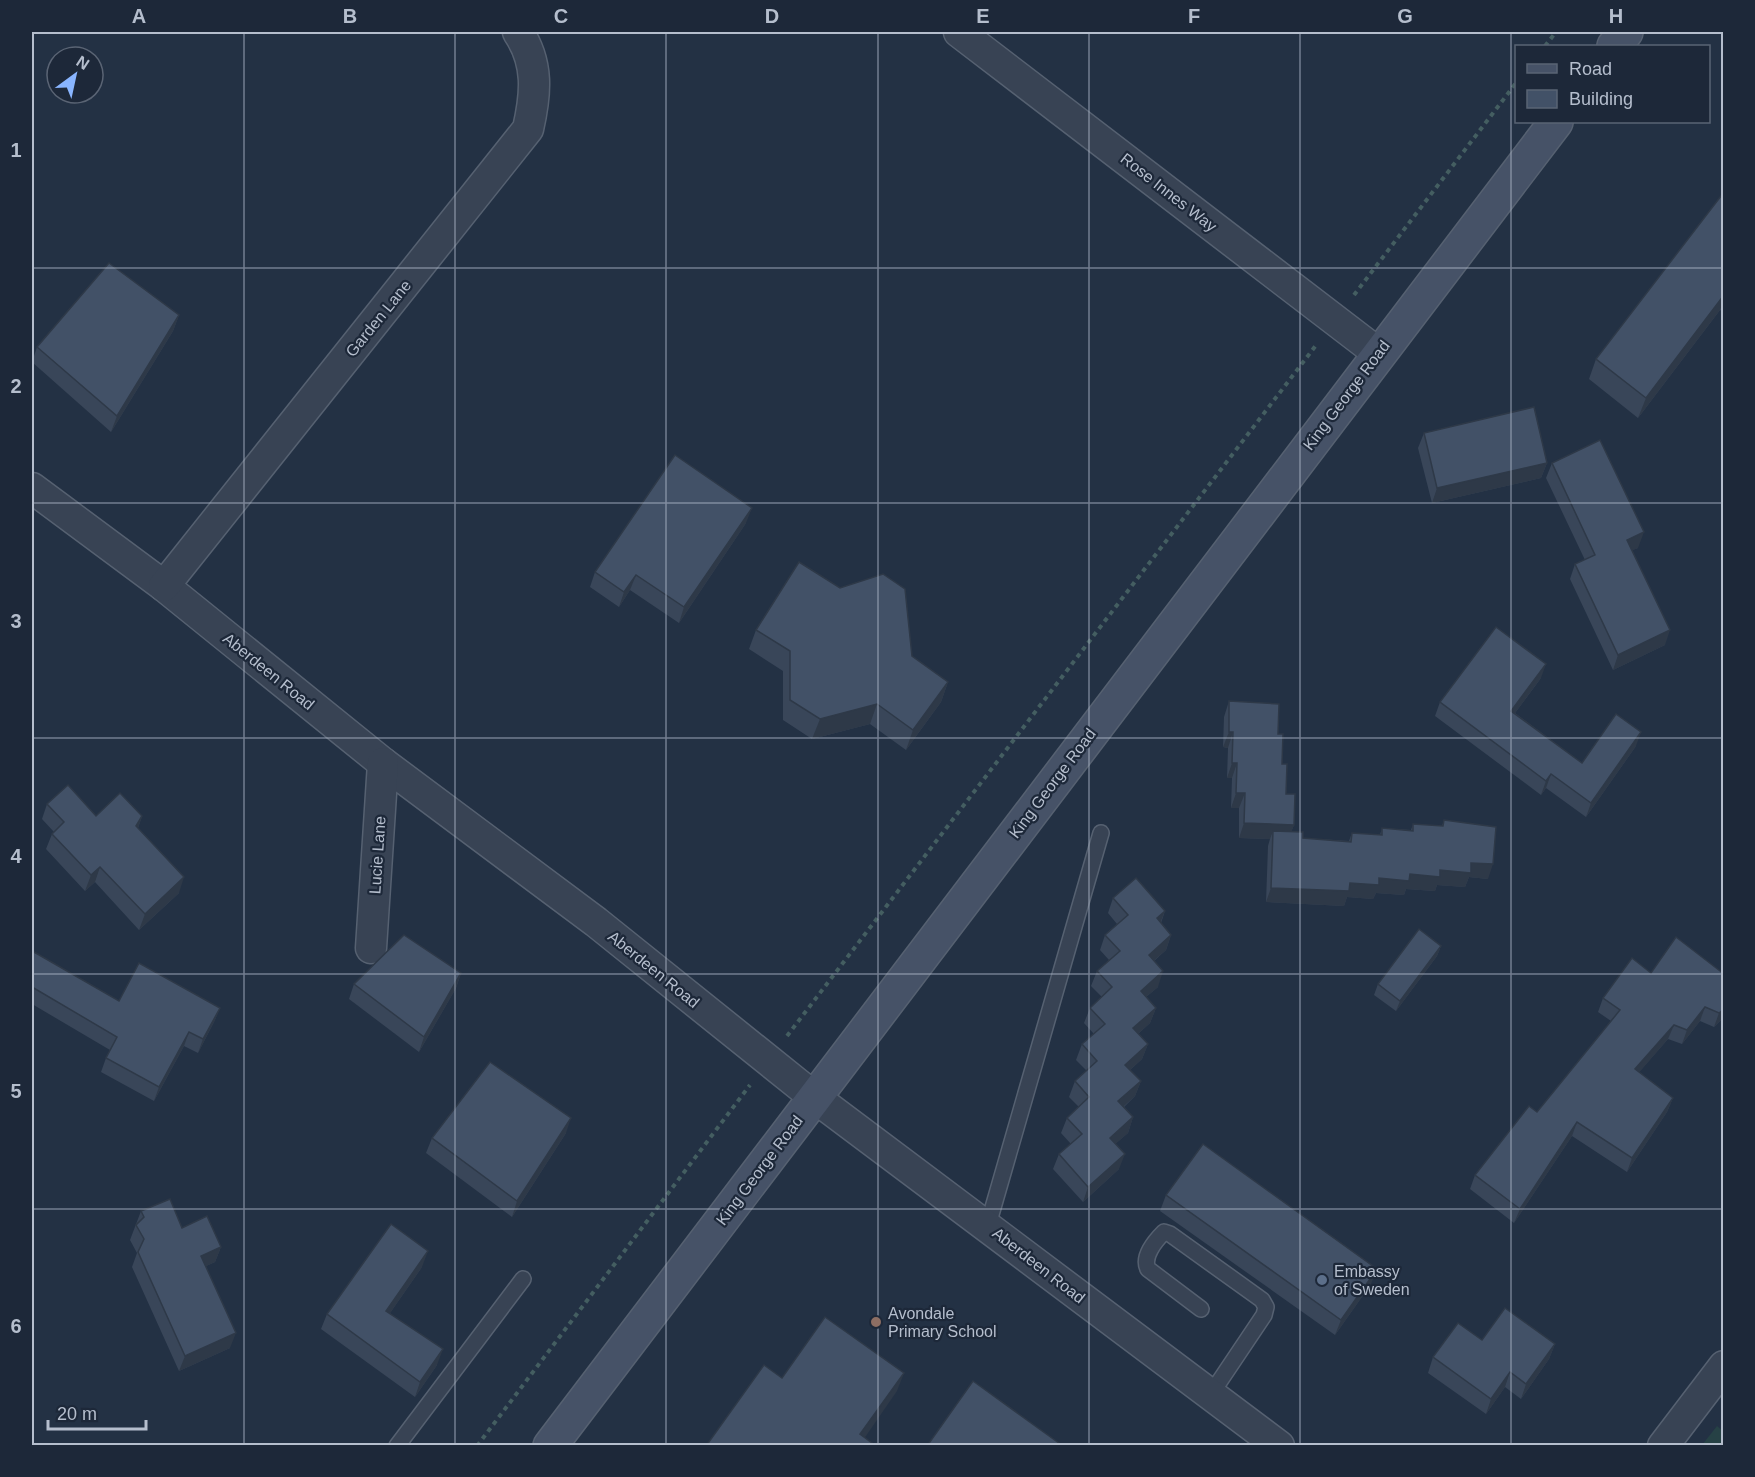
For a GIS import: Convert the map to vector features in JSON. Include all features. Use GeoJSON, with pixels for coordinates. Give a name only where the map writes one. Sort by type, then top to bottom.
{"type":"FeatureCollection","features":[{"type":"Feature","properties":{"kind":"main road"},"geometry":{"type":"LineString","coordinates":[[1615,45],[1626,32]]}},
{"type":"Feature","properties":{"kind":"main road","name":"King George Road"},"geometry":{"type":"LineString","coordinates":[[550,1446],[1378,353],[1555,123]]}},
{"type":"Feature","properties":{"kind":"street","name":"Garden Lane"},"geometry":{"type":"LineString","coordinates":[[164,586],[528,129],[535,99],[534,69],[527,44],[518,32]]}},
{"type":"Feature","properties":{"kind":"street","name":"Rose Innes Way"},"geometry":{"type":"LineString","coordinates":[[959,32],[1378,353]]}},
{"type":"Feature","properties":{"kind":"street","name":"Aberdeen Road"},"geometry":{"type":"LineString","coordinates":[[32,488],[164,586],[383,763],[596,922],[814,1097],[988,1225],[1279,1446]]}},
{"type":"Feature","properties":{"kind":"street","name":"Lucie Lane"},"geometry":{"type":"LineString","coordinates":[[371,948],[383,763]]}},
{"type":"Feature","properties":{"kind":"street"},"geometry":{"type":"LineString","coordinates":[[1663,1446],[1724,1366]]}},
{"type":"Feature","properties":{"kind":"lane"},"geometry":{"type":"LineString","coordinates":[[988,1225],[1101,833]]}},
{"type":"Feature","properties":{"kind":"lane"},"geometry":{"type":"LineString","coordinates":[[1201,1309],[1148,1269],[1145,1264],[1146,1258],[1164,1232],[1262,1300],[1266,1307],[1264,1315],[1211,1394]]}},
{"type":"Feature","properties":{"kind":"lane"},"geometry":{"type":"LineString","coordinates":[[397,1446],[523,1280]]}},
{"type":"Feature","properties":{"kind":"path"},"geometry":{"type":"LineString","coordinates":[[1546,45],[1556,32]]}},
{"type":"Feature","properties":{"kind":"path"},"geometry":{"type":"LineString","coordinates":[[477,1446],[1515,84]]}},
{"type":"Feature","properties":{"kind":"green space"},"geometry":{"type":"Polygon","coordinates":[[[1717,1426],[1723,1431],[1723,1445],[1702,1445],[1717,1426]]]}},
{"type":"Feature","properties":{"kind":"building"},"geometry":{"type":"Polygon","coordinates":[[[1721,196],[1724,198],[1724,295],[1646,398],[1596,359],[1721,196]]]}},
{"type":"Feature","properties":{"kind":"building"},"geometry":{"type":"Polygon","coordinates":[[[109,263],[179,315],[117,416],[37,347],[109,263]]]}},
{"type":"Feature","properties":{"kind":"building"},"geometry":{"type":"Polygon","coordinates":[[[1534,407],[1547,463],[1437,488],[1424,433],[1534,407]]]}},
{"type":"Feature","properties":{"kind":"building"},"geometry":{"type":"Polygon","coordinates":[[[1600,440],[1644,532],[1627,540],[1670,630],[1618,655],[1575,564],[1595,555],[1552,463],[1600,440]]]}},
{"type":"Feature","properties":{"kind":"building"},"geometry":{"type":"Polygon","coordinates":[[[675,455],[752,508],[684,607],[636,575],[624,592],[595,572],[675,455]]]}},
{"type":"Feature","properties":{"kind":"building"},"geometry":{"type":"Polygon","coordinates":[[[799,562],[840,588],[883,574],[905,589],[912,656],[948,682],[913,730],[877,704],[820,719],[790,700],[790,651],[756,630],[799,562]]]}},
{"type":"Feature","properties":{"kind":"building"},"geometry":{"type":"Polygon","coordinates":[[[1496,627],[1546,664],[1511,711],[1582,763],[1616,714],[1641,732],[1591,803],[1551,774],[1546,781],[1440,702],[1496,627]]]}},
{"type":"Feature","properties":{"kind":"building"},"geometry":{"type":"Polygon","coordinates":[[[1229,701],[1279,704],[1278,734],[1283,734],[1282,764],[1287,764],[1286,794],[1295,794],[1294,825],[1244,823],[1245,793],[1236,793],[1237,763],[1232,763],[1233,732],[1229,732],[1229,701]]]}},
{"type":"Feature","properties":{"kind":"building"},"geometry":{"type":"Polygon","coordinates":[[[68,785],[96,816],[120,793],[142,816],[136,826],[184,877],[145,914],[100,867],[91,875],[52,834],[64,822],[47,804],[68,785]]]}},
{"type":"Feature","properties":{"kind":"building"},"geometry":{"type":"Polygon","coordinates":[[[1444,820],[1496,827],[1493,864],[1471,863],[1471,873],[1440,870],[1440,877],[1410,874],[1409,881],[1379,878],[1379,885],[1350,883],[1349,891],[1271,888],[1273,831],[1303,832],[1303,838],[1351,842],[1352,833],[1382,835],[1382,828],[1413,831],[1413,824],[1443,826],[1444,820]]]}},
{"type":"Feature","properties":{"kind":"building"},"geometry":{"type":"Polygon","coordinates":[[[1136,878],[1165,911],[1157,918],[1171,935],[1149,955],[1163,971],[1141,991],[1156,1008],[1133,1028],[1148,1044],[1125,1065],[1141,1081],[1118,1101],[1133,1117],[1110,1138],[1125,1154],[1088,1187],[1059,1154],[1082,1134],[1067,1118],[1089,1097],[1075,1081],[1097,1061],[1082,1044],[1105,1024],[1090,1008],[1112,987],[1097,971],[1120,951],[1105,935],[1128,915],[1113,898],[1136,878]]]}},
{"type":"Feature","properties":{"kind":"building"},"geometry":{"type":"Polygon","coordinates":[[[1419,929],[1441,946],[1400,1001],[1378,984],[1419,929]]]}},
{"type":"Feature","properties":{"kind":"building"},"geometry":{"type":"Polygon","coordinates":[[[404,935],[461,973],[424,1037],[354,984],[404,935]]]}},
{"type":"Feature","properties":{"kind":"building"},"geometry":{"type":"Polygon","coordinates":[[[1676,937],[1724,974],[1724,1009],[1719,1013],[1705,1007],[1687,1030],[1674,1025],[1635,1069],[1673,1098],[1632,1158],[1577,1122],[1520,1209],[1475,1175],[1529,1106],[1537,1112],[1620,1010],[1603,998],[1632,958],[1651,973],[1676,937]]]}},
{"type":"Feature","properties":{"kind":"building"},"geometry":{"type":"Polygon","coordinates":[[[34,952],[119,1001],[139,963],[220,1008],[203,1039],[189,1032],[159,1087],[106,1058],[117,1037],[32,987],[32,955],[34,952]]]}},
{"type":"Feature","properties":{"kind":"building"},"geometry":{"type":"Polygon","coordinates":[[[490,1062],[571,1118],[517,1201],[432,1138],[490,1062]]]}},
{"type":"Feature","properties":{"kind":"building"},"geometry":{"type":"Polygon","coordinates":[[[1203,1144],[1377,1269],[1341,1320],[1166,1195],[1203,1144]]]}},
{"type":"Feature","properties":{"kind":"building"},"geometry":{"type":"Polygon","coordinates":[[[170,1199],[182,1228],[207,1216],[221,1247],[201,1256],[236,1333],[185,1356],[138,1252],[144,1239],[136,1225],[144,1217],[141,1211],[170,1199]]]}},
{"type":"Feature","properties":{"kind":"building"},"geometry":{"type":"Polygon","coordinates":[[[391,1224],[428,1251],[386,1311],[443,1349],[420,1382],[327,1314],[391,1224]]]}},
{"type":"Feature","properties":{"kind":"building"},"geometry":{"type":"Polygon","coordinates":[[[1505,1308],[1555,1344],[1526,1384],[1510,1372],[1491,1399],[1433,1357],[1458,1323],[1482,1340],[1505,1308]]]}},
{"type":"Feature","properties":{"kind":"building"},"geometry":{"type":"Polygon","coordinates":[[[825,1317],[904,1373],[860,1434],[876,1446],[706,1446],[764,1365],[782,1378],[825,1317]]]}},
{"type":"Feature","properties":{"kind":"building"},"geometry":{"type":"Polygon","coordinates":[[[973,1381],[1063,1446],[927,1446],[973,1381]]]}},
{"type":"Feature","properties":{"kind":"place","name":"Embassy of Sweden"},"geometry":{"type":"Point","coordinates":[1322,1280]}},
{"type":"Feature","properties":{"kind":"place","name":"Avondale Primary School"},"geometry":{"type":"Point","coordinates":[876,1322]}}]}
